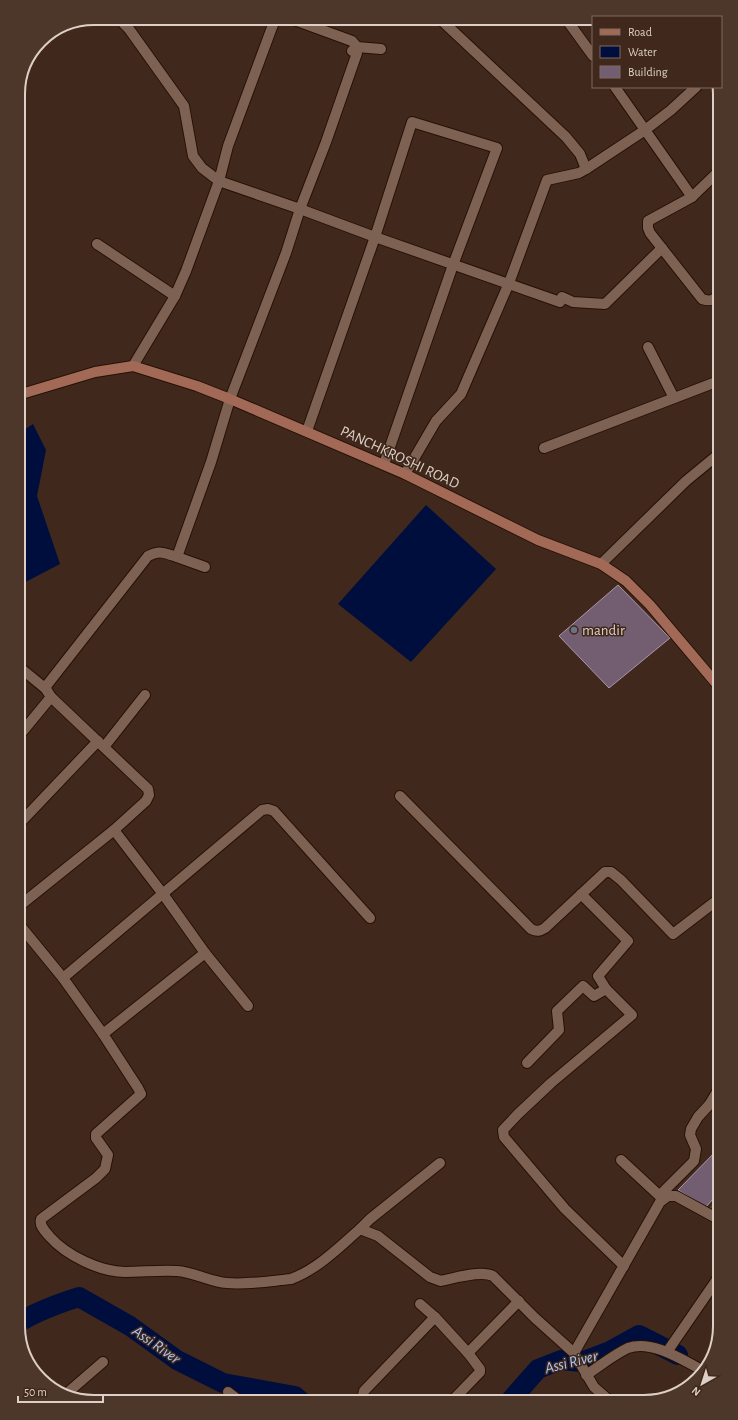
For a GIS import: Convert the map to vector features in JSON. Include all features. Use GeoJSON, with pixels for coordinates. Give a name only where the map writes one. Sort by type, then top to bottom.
{"type":"FeatureCollection","features":[{"type":"Feature","properties":{"kind":"street"},"geometry":{"type":"LineString","coordinates":[[125,25],[184,106],[193,156],[202,168],[219,181],[300,208],[453,265],[561,300],[574,302],[605,304],[662,248]]}},
{"type":"Feature","properties":{"kind":"street"},"geometry":{"type":"LineString","coordinates":[[133,366],[175,296],[186,271],[219,181],[228,146],[274,25]]}},
{"type":"Feature","properties":{"kind":"street"},"geometry":{"type":"LineString","coordinates":[[178,557],[211,462],[230,399],[286,253],[300,208],[326,142],[357,53],[352,41],[311,25]]}},
{"type":"Feature","properties":{"kind":"street"},"geometry":{"type":"LineString","coordinates":[[446,25],[566,137],[580,154],[586,169]]}},
{"type":"Feature","properties":{"kind":"street"},"geometry":{"type":"LineString","coordinates":[[571,25],[592,55]]}},
{"type":"Feature","properties":{"kind":"street"},"geometry":{"type":"LineString","coordinates":[[355,49],[381,49]]}},
{"type":"Feature","properties":{"kind":"street"},"geometry":{"type":"LineString","coordinates":[[616,88],[692,197]]}},
{"type":"Feature","properties":{"kind":"street"},"geometry":{"type":"LineString","coordinates":[[405,474],[436,421],[461,394],[509,283],[547,180],[579,173],[586,169],[645,130],[671,110],[695,88]]}},
{"type":"Feature","properties":{"kind":"street"},"geometry":{"type":"LineString","coordinates":[[307,431],[375,237],[412,122],[497,148],[453,265],[384,464]]}},
{"type":"Feature","properties":{"kind":"street"},"geometry":{"type":"LineString","coordinates":[[713,177],[692,197],[648,221],[650,233],[702,299],[708,301],[713,300]]}},
{"type":"Feature","properties":{"kind":"street"},"geometry":{"type":"LineString","coordinates":[[97,244],[175,296]]}},
{"type":"Feature","properties":{"kind":"street"},"geometry":{"type":"LineString","coordinates":[[648,347],[674,398]]}},
{"type":"Feature","properties":{"kind":"street","name":"PANCHKROSHI ROAD"},"geometry":{"type":"LineString","coordinates":[[25,391],[95,372],[133,366],[197,386],[307,431],[384,464],[538,540],[601,564],[626,581],[650,604],[713,680]]}},
{"type":"Feature","properties":{"kind":"street"},"geometry":{"type":"LineString","coordinates":[[544,448],[713,383]]}},
{"type":"Feature","properties":{"kind":"street"},"geometry":{"type":"LineString","coordinates":[[601,564],[686,481],[713,459]]}},
{"type":"Feature","properties":{"kind":"street"},"geometry":{"type":"LineString","coordinates":[[25,728],[48,693],[47,685],[148,556],[161,552],[205,567]]}},
{"type":"Feature","properties":{"kind":"street"},"geometry":{"type":"LineString","coordinates":[[25,672],[148,789],[149,795],[146,801],[114,830],[25,901]]}},
{"type":"Feature","properties":{"kind":"street"},"geometry":{"type":"LineString","coordinates":[[25,819],[101,744],[145,695]]}},
{"type":"Feature","properties":{"kind":"street"},"geometry":{"type":"LineString","coordinates":[[400,796],[534,930],[539,931],[545,928],[605,872],[611,872],[621,880],[672,934],[713,903]]}},
{"type":"Feature","properties":{"kind":"street"},"geometry":{"type":"LineString","coordinates":[[63,978],[262,810],[268,809],[274,811],[370,918]]}},
{"type":"Feature","properties":{"kind":"street"},"geometry":{"type":"LineString","coordinates":[[114,830],[163,894],[205,953],[248,1006]]}},
{"type":"Feature","properties":{"kind":"street"},"geometry":{"type":"LineString","coordinates":[[581,894],[628,941],[598,976],[606,989],[632,1015],[551,1083],[518,1114],[503,1131],[504,1137],[565,1209],[624,1266]]}},
{"type":"Feature","properties":{"kind":"street"},"geometry":{"type":"LineString","coordinates":[[25,932],[63,978],[103,1034],[141,1094],[96,1134],[96,1138],[108,1155],[104,1169],[96,1178],[41,1219],[40,1222],[42,1228],[65,1251],[90,1263],[110,1270],[125,1272],[180,1271],[218,1282],[236,1283],[291,1279],[316,1266],[370,1219],[440,1163]]}},
{"type":"Feature","properties":{"kind":"street"},"geometry":{"type":"LineString","coordinates":[[103,1034],[205,953]]}},
{"type":"Feature","properties":{"kind":"street"},"geometry":{"type":"LineString","coordinates":[[528,1063],[559,1030],[557,1010],[583,986],[594,996],[606,989]]}},
{"type":"Feature","properties":{"kind":"street"},"geometry":{"type":"LineString","coordinates":[[580,1363],[624,1266],[662,1197],[694,1161],[696,1149],[690,1135],[691,1129],[713,1098]]}},
{"type":"Feature","properties":{"kind":"street"},"geometry":{"type":"LineString","coordinates":[[621,1160],[662,1197]]}},
{"type":"Feature","properties":{"kind":"street"},"geometry":{"type":"LineString","coordinates":[[662,1197],[676,1196],[713,1216]]}},
{"type":"Feature","properties":{"kind":"street"},"geometry":{"type":"LineString","coordinates":[[360,1229],[378,1236],[424,1273],[436,1280],[441,1281],[480,1274],[490,1274],[493,1276],[580,1363],[594,1387],[603,1395]]}},
{"type":"Feature","properties":{"kind":"street"},"geometry":{"type":"LineString","coordinates":[[668,1350],[713,1285]]}},
{"type":"Feature","properties":{"kind":"street"},"geometry":{"type":"LineString","coordinates":[[468,1353],[519,1301]]}},
{"type":"Feature","properties":{"kind":"street"},"geometry":{"type":"LineString","coordinates":[[420,1304],[435,1317],[468,1353],[480,1369],[480,1372],[458,1395]]}},
{"type":"Feature","properties":{"kind":"street"},"geometry":{"type":"LineString","coordinates":[[363,1395],[364,1391],[435,1317]]}},
{"type":"Feature","properties":{"kind":"street"},"geometry":{"type":"LineString","coordinates":[[580,1363],[622,1352],[639,1345],[668,1350],[692,1364]]}},
{"type":"Feature","properties":{"kind":"street"},"geometry":{"type":"LineString","coordinates":[[70,1390],[103,1362]]}},
{"type":"Feature","properties":{"kind":"street"},"geometry":{"type":"LineString","coordinates":[[228,1392],[232,1395]]}},
{"type":"Feature","properties":{"kind":"green space"},"geometry":{"type":"Polygon","coordinates":[[[713,1204],[713,1211],[709,1208],[713,1204]]]}},
{"type":"Feature","properties":{"kind":"water"},"geometry":{"type":"Polygon","coordinates":[[[33,424],[46,450],[37,496],[60,564],[25,582],[25,429],[33,424]]]}},
{"type":"Feature","properties":{"kind":"water"},"geometry":{"type":"Polygon","coordinates":[[[426,505],[496,569],[411,662],[338,604],[426,505]]]}},
{"type":"Feature","properties":{"kind":"building"},"geometry":{"type":"Polygon","coordinates":[[[618,585],[670,638],[609,688],[559,636],[618,585]]]}},
{"type":"Feature","properties":{"kind":"building"},"geometry":{"type":"Polygon","coordinates":[[[713,1154],[713,1199],[706,1207],[678,1190],[713,1154]]]}},
{"type":"Feature","properties":{"kind":"waterway","name":"Assi River"},"geometry":{"type":"LineString","coordinates":[[25,1319],[47,1308],[79,1297],[130,1326],[177,1360],[223,1383],[289,1395]]}},
{"type":"Feature","properties":{"kind":"waterway","name":"Assi River"},"geometry":{"type":"LineString","coordinates":[[515,1395],[538,1369],[561,1360],[581,1362],[610,1351],[639,1335],[678,1355]]}},
{"type":"Feature","properties":{"kind":"place","name":"mandir"},"geometry":{"type":"Point","coordinates":[574,630]}}]}
